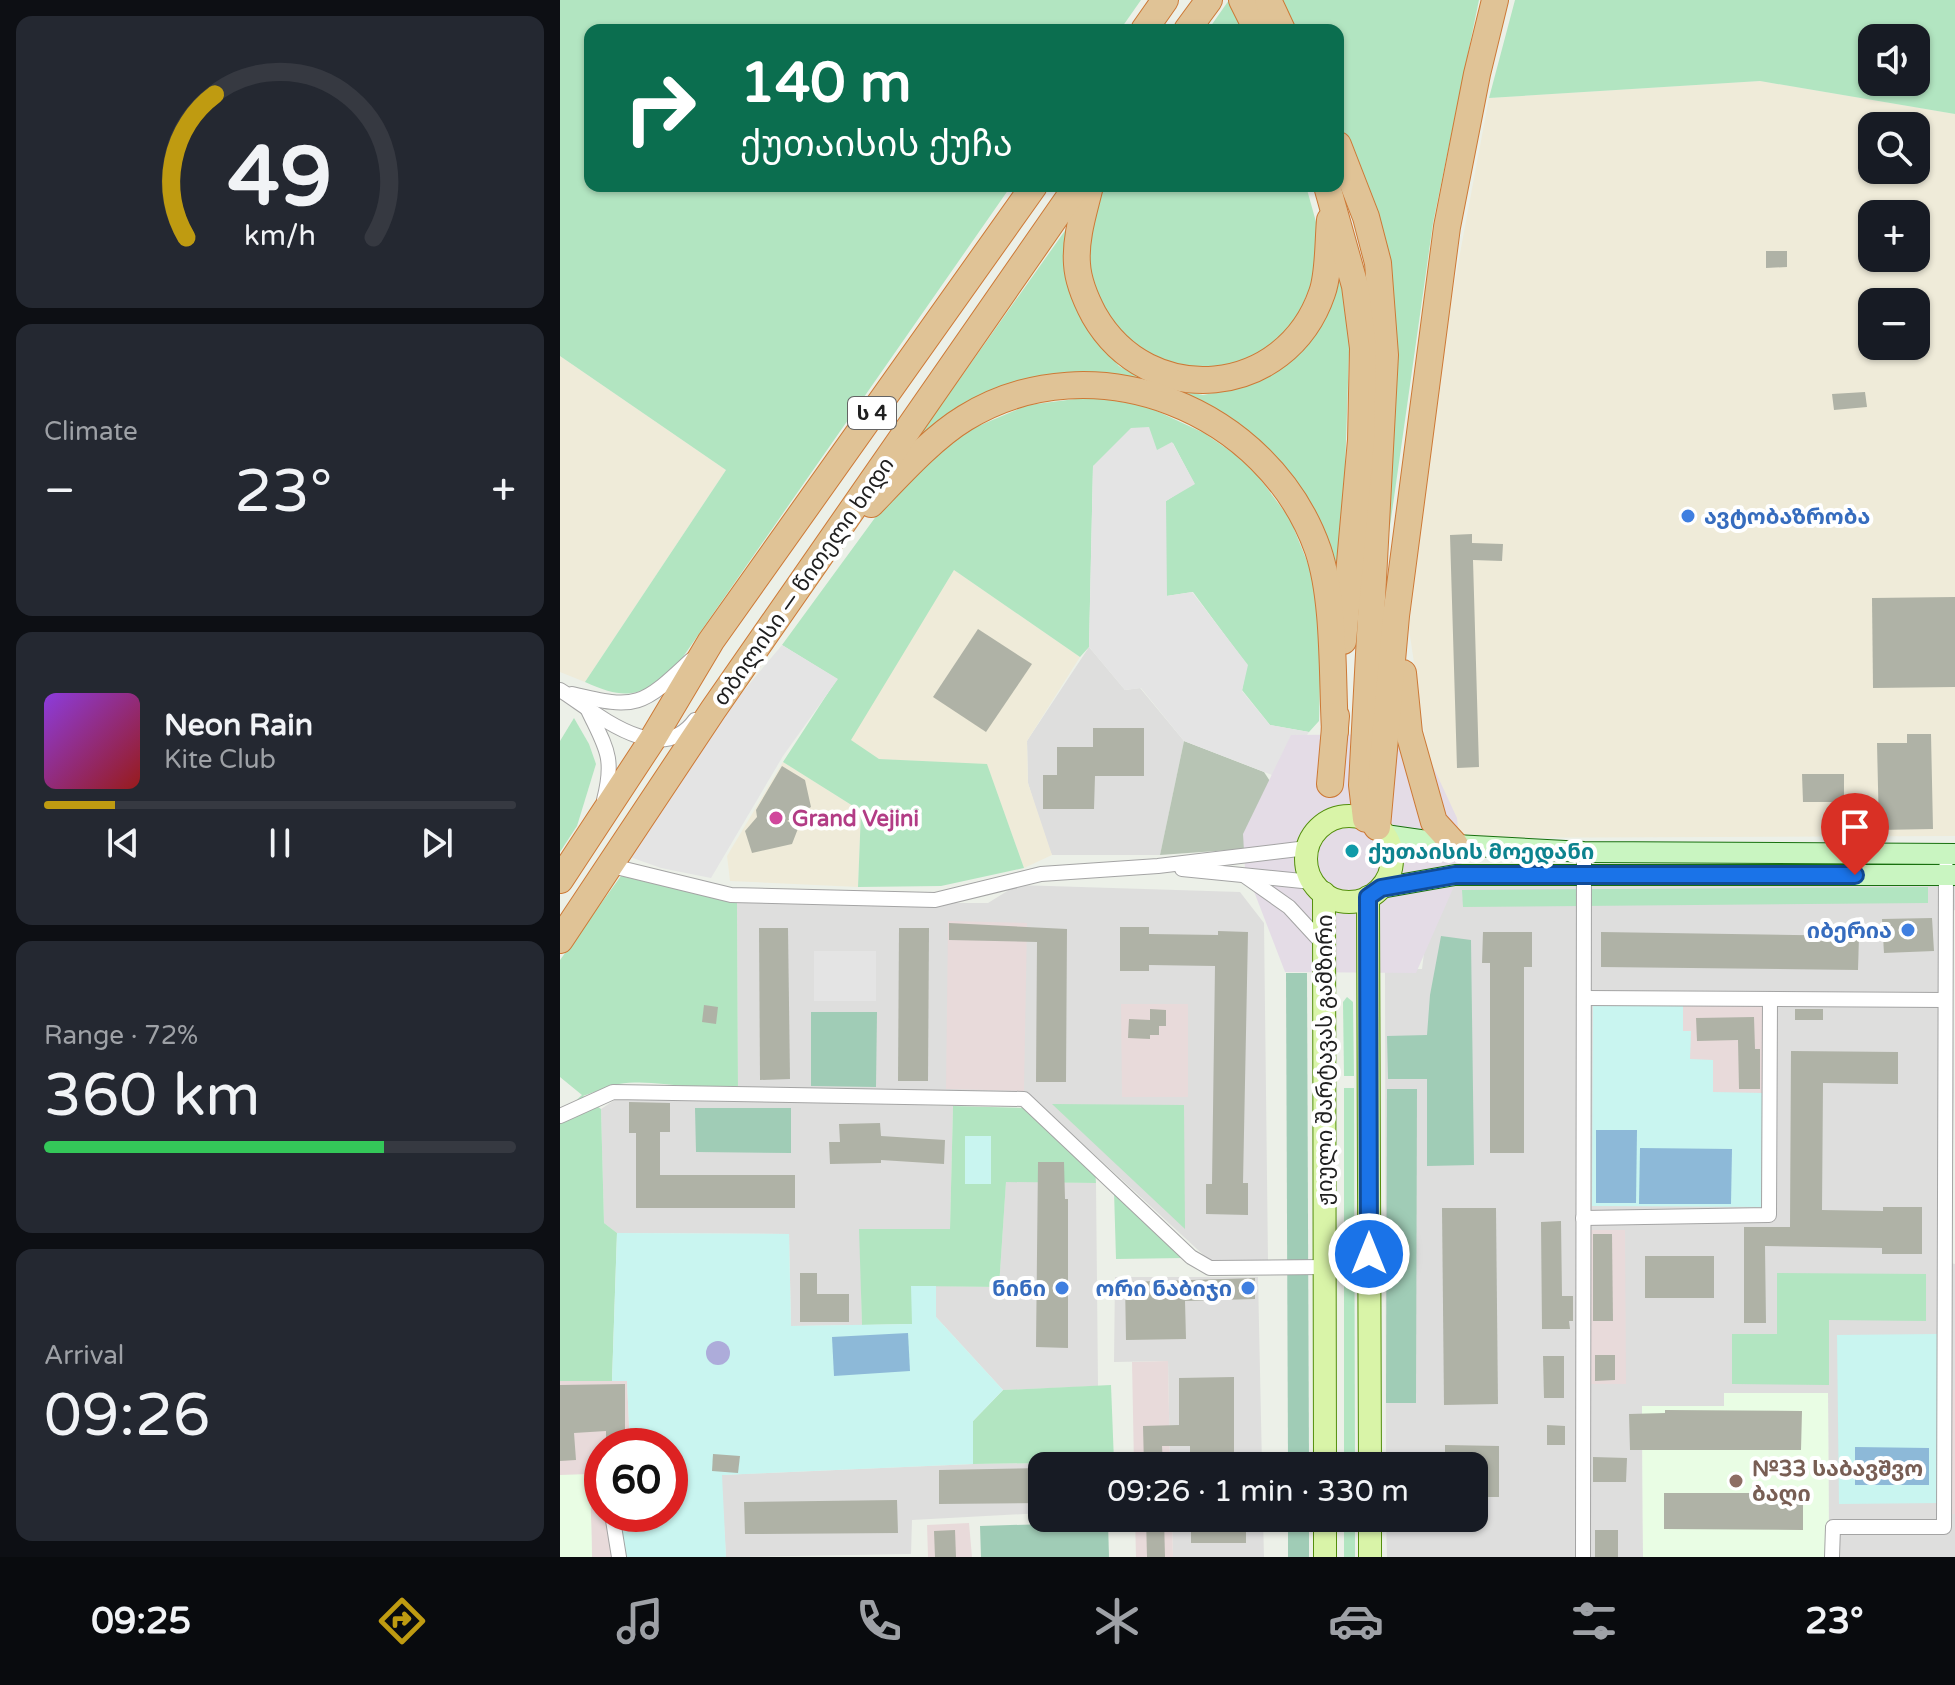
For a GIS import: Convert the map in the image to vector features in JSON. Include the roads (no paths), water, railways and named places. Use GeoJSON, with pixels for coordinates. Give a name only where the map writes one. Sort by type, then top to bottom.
{"type":"FeatureCollection","features":[{"type":"Feature","properties":{"kind":"highway"},"geometry":{"type":"LineString","coordinates":[[1148,24],[1165,0]]}},
{"type":"Feature","properties":{"kind":"highway"},"geometry":{"type":"LineString","coordinates":[[1191,24],[1209,0]]}},
{"type":"Feature","properties":{"kind":"highway"},"geometry":{"type":"LineString","coordinates":[[1242,0],[1254,24]]}},
{"type":"Feature","properties":{"kind":"highway"},"geometry":{"type":"LineString","coordinates":[[1268,0],[1279,24]]}},
{"type":"Feature","properties":{"kind":"highway"},"geometry":{"type":"LineString","coordinates":[[1376,827],[1396,616],[1447,227],[1495,0]]}},
{"type":"Feature","properties":{"kind":"highway"},"geometry":{"type":"LineString","coordinates":[[1344,160],[1362,205],[1378,263],[1385,355],[1362,785],[1376,827]]}},
{"type":"Feature","properties":{"kind":"highway","name":"თბილისი — წითელი ხიდი"},"geometry":{"type":"LineString","coordinates":[[560,880],[652,740],[711,641],[1030,192]]}},
{"type":"Feature","properties":{"kind":"highway","name":"თბილისი — წითელი ხიდი"},"geometry":{"type":"LineString","coordinates":[[560,940],[751,655],[1073,192]]}},
{"type":"Feature","properties":{"kind":"highway"},"geometry":{"type":"LineString","coordinates":[[1089,192],[1077,245],[1077,266],[1092,310],[1108,338],[1131,358],[1161,374],[1185,380],[1214,380],[1259,366],[1282,352],[1300,334],[1323,292],[1329,193]]}},
{"type":"Feature","properties":{"kind":"highway"},"geometry":{"type":"LineString","coordinates":[[1329,193],[1355,286],[1363,348],[1361,440],[1330,784]]}},
{"type":"Feature","properties":{"kind":"highway"},"geometry":{"type":"LineString","coordinates":[[821,554],[908,465],[964,418],[978,411],[1038,388],[1071,384],[1124,387],[1156,395],[1192,410],[1253,450],[1280,480],[1299,508],[1318,550],[1327,586],[1335,731]]}},
{"type":"Feature","properties":{"kind":"highway"},"geometry":{"type":"LineString","coordinates":[[1396,616],[1409,733],[1434,822],[1455,845]]}},
{"type":"Feature","properties":{"kind":"main road"},"geometry":{"type":"LineString","coordinates":[[1327,822],[1330,784]]}},
{"type":"Feature","properties":{"kind":"main road"},"geometry":{"type":"LineString","coordinates":[[1341,816],[1376,827],[1392,853],[1392,862],[1390,871],[1375,893],[1345,902],[1333,899],[1318,888],[1306,866],[1311,838],[1327,822],[1341,816]]}},
{"type":"Feature","properties":{"kind":"main road","name":"ჟიული შარტავას გამზირი"},"geometry":{"type":"LineString","coordinates":[[1318,888],[1324,945],[1325,1452]]}},
{"type":"Feature","properties":{"kind":"main road","name":"ჟიული შარტავას გამზირი"},"geometry":{"type":"LineString","coordinates":[[1370,1452],[1375,893]]}},
{"type":"Feature","properties":{"kind":"main road"},"geometry":{"type":"LineString","coordinates":[[1325,1532],[1325,1557]]}},
{"type":"Feature","properties":{"kind":"main road"},"geometry":{"type":"LineString","coordinates":[[1370,1532],[1370,1557]]}},
{"type":"Feature","properties":{"kind":"street"},"geometry":{"type":"LineString","coordinates":[[562,691],[608,703],[641,701],[711,641]]}},
{"type":"Feature","properties":{"kind":"street"},"geometry":{"type":"LineString","coordinates":[[562,691],[587,710],[629,734],[652,740],[680,734],[691,725],[719,686],[751,655]]}},
{"type":"Feature","properties":{"kind":"street"},"geometry":{"type":"LineString","coordinates":[[587,710],[611,766],[599,819]]}},
{"type":"Feature","properties":{"kind":"street"},"geometry":{"type":"LineString","coordinates":[[1376,827],[1455,845],[1950,865]]}},
{"type":"Feature","properties":{"kind":"street"},"geometry":{"type":"LineString","coordinates":[[612,866],[731,895],[935,900],[1041,874],[1158,866],[1307,848]]}},
{"type":"Feature","properties":{"kind":"street"},"geometry":{"type":"LineString","coordinates":[[1583,1557],[1584,852]]}},
{"type":"Feature","properties":{"kind":"street"},"geometry":{"type":"LineString","coordinates":[[1375,893],[1455,875],[1584,875],[1950,865]]}},
{"type":"Feature","properties":{"kind":"street"},"geometry":{"type":"LineString","coordinates":[[1832,1557],[1833,1527],[1944,1527],[1950,1388],[1945,1000],[1950,865]]}},
{"type":"Feature","properties":{"kind":"street"},"geometry":{"type":"LineString","coordinates":[[1158,866],[1318,888]]}},
{"type":"Feature","properties":{"kind":"street"},"geometry":{"type":"LineString","coordinates":[[1245,876],[1289,907],[1324,945]]}},
{"type":"Feature","properties":{"kind":"street"},"geometry":{"type":"LineString","coordinates":[[1584,998],[1945,1000]]}},
{"type":"Feature","properties":{"kind":"street"},"geometry":{"type":"LineString","coordinates":[[1583,1218],[1769,1215],[1770,999]]}},
{"type":"Feature","properties":{"kind":"street"},"geometry":{"type":"LineString","coordinates":[[560,1116],[613,1092],[1024,1099],[1191,1257],[1210,1268],[1324,1267]]}},
{"type":"Feature","properties":{"kind":"street"},"geometry":{"type":"LineString","coordinates":[[615,1532],[619,1557]]}},
{"type":"Feature","properties":{"kind":"place","name":"ავტობაზრობა"},"geometry":{"type":"Point","coordinates":[1688,516]}},
{"type":"Feature","properties":{"kind":"place","name":"Grand Vejini"},"geometry":{"type":"Point","coordinates":[776,818]}},
{"type":"Feature","properties":{"kind":"place","name":"ქუთაისის მოედანი"},"geometry":{"type":"Point","coordinates":[1352,851]}},
{"type":"Feature","properties":{"kind":"place","name":"იბერია"},"geometry":{"type":"Point","coordinates":[1908,930]}},
{"type":"Feature","properties":{"kind":"place","name":"ნინი"},"geometry":{"type":"Point","coordinates":[1062,1288]}},
{"type":"Feature","properties":{"kind":"place","name":"ორი ნაბიჯი"},"geometry":{"type":"Point","coordinates":[1248,1288]}},
{"type":"Feature","properties":{"kind":"place","name":"№33 საბავშვო ბაღი"},"geometry":{"type":"Point","coordinates":[1736,1481]}}]}
